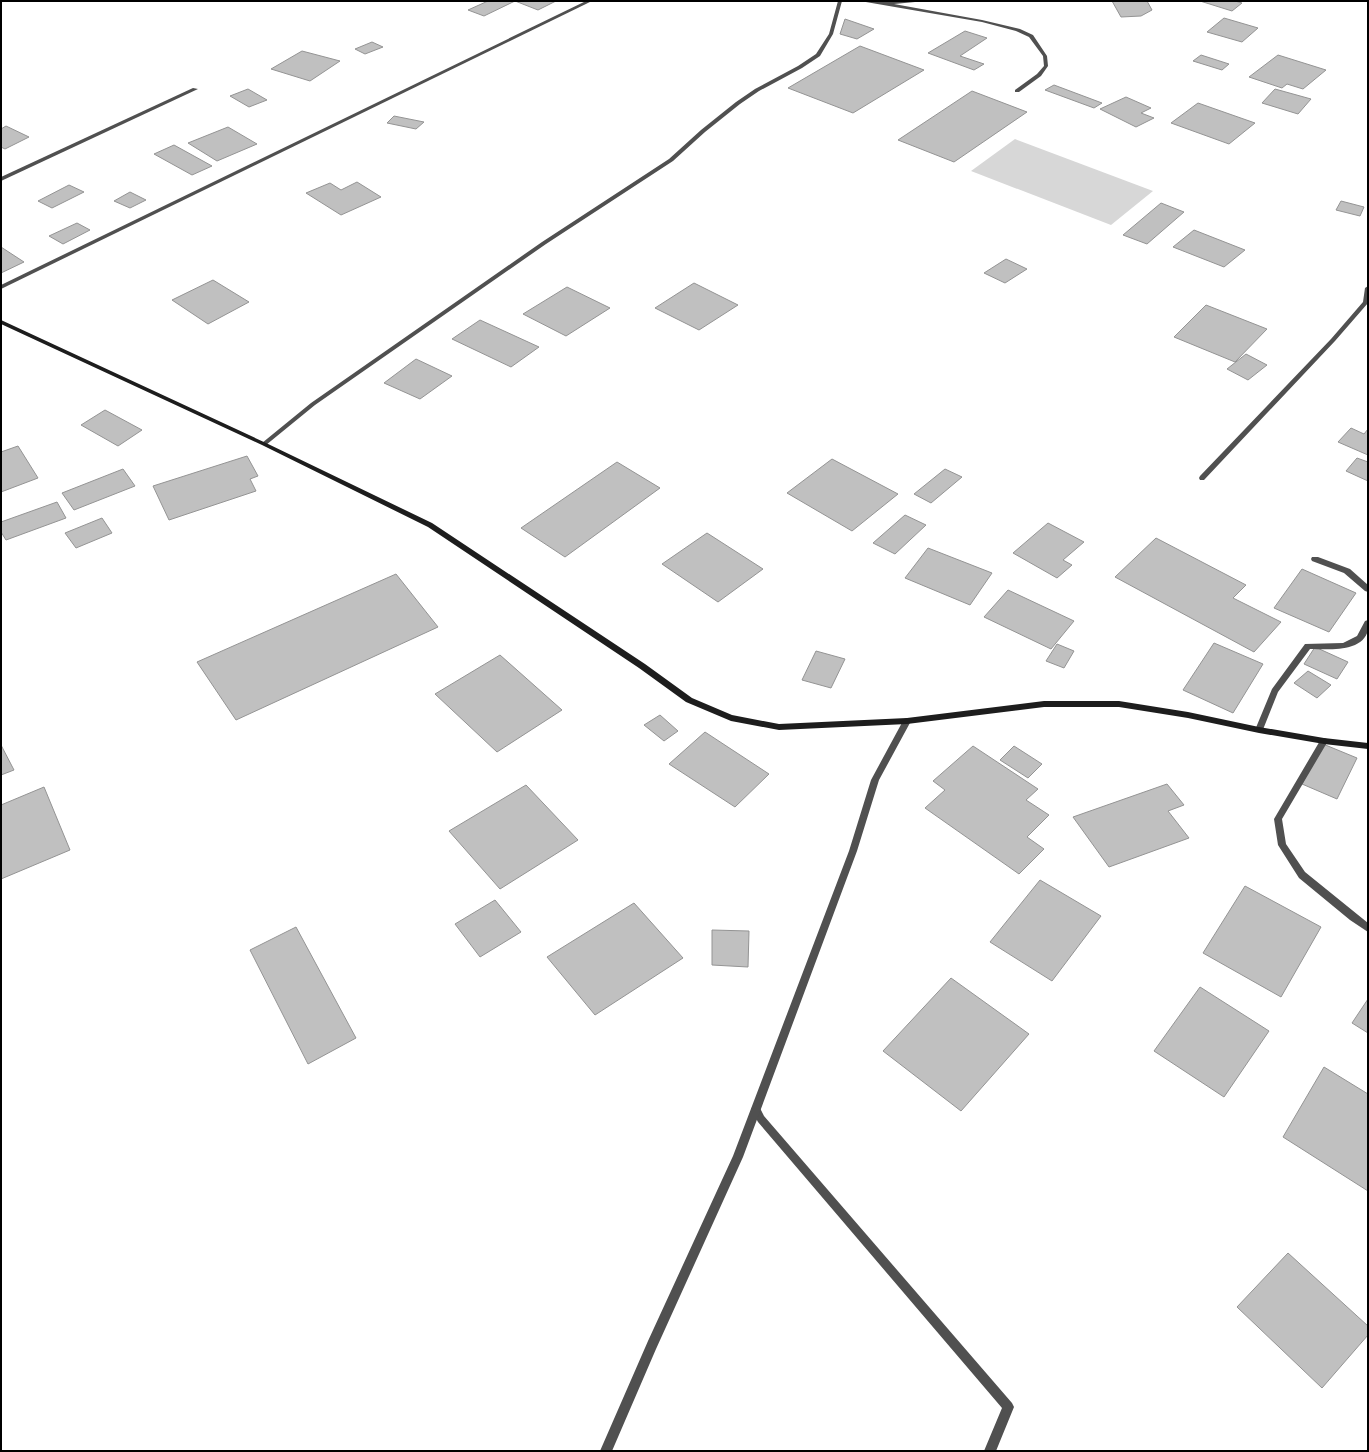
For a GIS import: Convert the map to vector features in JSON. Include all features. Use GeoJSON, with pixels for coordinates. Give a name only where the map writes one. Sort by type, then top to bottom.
{"type":"FeatureCollection","features":[{"type":"Feature","properties":{"kind":"street"},"geometry":{"type":"LineString","coordinates":[[1,287],[590,1]]}},
{"type":"Feature","properties":{"kind":"street"},"geometry":{"type":"LineString","coordinates":[[264,444],[314,404],[532,252],[671,160],[688,143],[738,103],[818,55],[831,34],[840,1]]}},
{"type":"Feature","properties":{"kind":"street"},"geometry":{"type":"LineString","coordinates":[[862,1],[883,3],[982,21],[1018,30],[1031,36],[1045,56],[1046,66],[1039,75],[1017,91]]}},
{"type":"Feature","properties":{"kind":"street"},"geometry":{"type":"LineString","coordinates":[[883,3],[915,1]]}},
{"type":"Feature","properties":{"kind":"street"},"geometry":{"type":"LineString","coordinates":[[1,179],[195,89]]}},
{"type":"Feature","properties":{"kind":"street"},"geometry":{"type":"LineString","coordinates":[[1202,478],[1333,340],[1366,302],[1368,288]]}},
{"type":"Feature","properties":{"kind":"street"},"geometry":{"type":"LineString","coordinates":[[1,322],[264,444],[430,525],[642,666],[689,700],[730,718],[779,727],[907,721],[1044,704],[1119,704],[1188,715],[1259,730],[1324,741],[1368,746]]}},
{"type":"Feature","properties":{"kind":"street"},"geometry":{"type":"LineString","coordinates":[[1315,560],[1347,571],[1368,589]]}},
{"type":"Feature","properties":{"kind":"street"},"geometry":{"type":"LineString","coordinates":[[1259,730],[1274,692],[1308,646],[1344,646],[1360,638],[1368,623]]}},
{"type":"Feature","properties":{"kind":"street"},"geometry":{"type":"LineString","coordinates":[[606,1451],[652,1345],[738,1158],[853,851],[875,780],[907,721]]}},
{"type":"Feature","properties":{"kind":"street"},"geometry":{"type":"LineString","coordinates":[[1324,741],[1278,819],[1282,845],[1302,875],[1368,928]]}},
{"type":"Feature","properties":{"kind":"street"},"geometry":{"type":"LineString","coordinates":[[756,1109],[761,1119],[1008,1407],[990,1451]]}},
{"type":"Feature","properties":{"kind":"shaded area"},"geometry":{"type":"Polygon","coordinates":[[[1015,139],[1153,191],[1111,225],[971,171],[1015,139]]]}},
{"type":"Feature","properties":{"kind":"building"},"geometry":{"type":"Polygon","coordinates":[[[488,1],[515,1],[484,16],[468,10],[488,1]]]}},
{"type":"Feature","properties":{"kind":"building"},"geometry":{"type":"Polygon","coordinates":[[[515,1],[556,1],[538,10],[515,1]]]}},
{"type":"Feature","properties":{"kind":"building"},"geometry":{"type":"Polygon","coordinates":[[[1112,1],[1147,1],[1152,10],[1141,16],[1121,17],[1112,1]]]}},
{"type":"Feature","properties":{"kind":"building"},"geometry":{"type":"Polygon","coordinates":[[[1200,1],[1235,1],[1242,3],[1232,11],[1200,1]]]}},
{"type":"Feature","properties":{"kind":"building"},"geometry":{"type":"Polygon","coordinates":[[[1224,18],[1258,28],[1242,42],[1207,32],[1224,18]]]}},
{"type":"Feature","properties":{"kind":"building"},"geometry":{"type":"Polygon","coordinates":[[[845,19],[874,29],[857,39],[840,34],[845,19]]]}},
{"type":"Feature","properties":{"kind":"building"},"geometry":{"type":"Polygon","coordinates":[[[965,31],[987,38],[960,56],[984,64],[974,70],[928,53],[965,31]]]}},
{"type":"Feature","properties":{"kind":"building"},"geometry":{"type":"Polygon","coordinates":[[[372,42],[383,47],[365,54],[355,49],[372,42]]]}},
{"type":"Feature","properties":{"kind":"building"},"geometry":{"type":"Polygon","coordinates":[[[860,46],[924,70],[853,113],[788,88],[860,46]]]}},
{"type":"Feature","properties":{"kind":"building"},"geometry":{"type":"Polygon","coordinates":[[[302,51],[340,61],[310,81],[271,69],[302,51]]]}},
{"type":"Feature","properties":{"kind":"building"},"geometry":{"type":"Polygon","coordinates":[[[1201,55],[1229,64],[1222,70],[1193,61],[1201,55]]]}},
{"type":"Feature","properties":{"kind":"building"},"geometry":{"type":"Polygon","coordinates":[[[1278,55],[1326,70],[1303,89],[1287,84],[1282,88],[1249,77],[1278,55]]]}},
{"type":"Feature","properties":{"kind":"building"},"geometry":{"type":"Polygon","coordinates":[[[1054,85],[1102,103],[1094,108],[1045,90],[1054,85]]]}},
{"type":"Feature","properties":{"kind":"building"},"geometry":{"type":"Polygon","coordinates":[[[248,89],[267,100],[249,107],[230,96],[248,89]]]}},
{"type":"Feature","properties":{"kind":"building"},"geometry":{"type":"Polygon","coordinates":[[[1275,89],[1311,99],[1298,114],[1262,103],[1275,89]]]}},
{"type":"Feature","properties":{"kind":"building"},"geometry":{"type":"Polygon","coordinates":[[[972,91],[1027,112],[954,162],[898,140],[972,91]]]}},
{"type":"Feature","properties":{"kind":"building"},"geometry":{"type":"Polygon","coordinates":[[[1126,97],[1151,108],[1141,113],[1154,118],[1136,127],[1100,109],[1126,97]]]}},
{"type":"Feature","properties":{"kind":"building"},"geometry":{"type":"Polygon","coordinates":[[[1198,103],[1255,123],[1229,144],[1171,123],[1198,103]]]}},
{"type":"Feature","properties":{"kind":"building"},"geometry":{"type":"Polygon","coordinates":[[[394,116],[424,122],[416,129],[387,123],[394,116]]]}},
{"type":"Feature","properties":{"kind":"building"},"geometry":{"type":"Polygon","coordinates":[[[6,126],[29,137],[5,149],[1,147],[1,129],[6,126]]]}},
{"type":"Feature","properties":{"kind":"building"},"geometry":{"type":"Polygon","coordinates":[[[228,127],[257,144],[217,161],[188,143],[228,127]]]}},
{"type":"Feature","properties":{"kind":"building"},"geometry":{"type":"Polygon","coordinates":[[[174,145],[212,166],[192,175],[154,154],[174,145]]]}},
{"type":"Feature","properties":{"kind":"building"},"geometry":{"type":"Polygon","coordinates":[[[357,182],[381,197],[341,215],[306,193],[330,183],[341,190],[357,182]]]}},
{"type":"Feature","properties":{"kind":"building"},"geometry":{"type":"Polygon","coordinates":[[[69,185],[84,192],[52,208],[38,201],[69,185]]]}},
{"type":"Feature","properties":{"kind":"building"},"geometry":{"type":"Polygon","coordinates":[[[130,192],[146,200],[130,208],[114,201],[130,192]]]}},
{"type":"Feature","properties":{"kind":"building"},"geometry":{"type":"Polygon","coordinates":[[[1341,201],[1364,207],[1360,216],[1336,210],[1341,201]]]}},
{"type":"Feature","properties":{"kind":"building"},"geometry":{"type":"Polygon","coordinates":[[[1161,203],[1184,212],[1147,244],[1123,235],[1161,203]]]}},
{"type":"Feature","properties":{"kind":"building"},"geometry":{"type":"Polygon","coordinates":[[[77,223],[90,230],[63,244],[49,236],[77,223]]]}},
{"type":"Feature","properties":{"kind":"building"},"geometry":{"type":"Polygon","coordinates":[[[1194,230],[1245,250],[1224,267],[1173,247],[1194,230]]]}},
{"type":"Feature","properties":{"kind":"building"},"geometry":{"type":"Polygon","coordinates":[[[1,247],[24,262],[1,273],[1,247]]]}},
{"type":"Feature","properties":{"kind":"building"},"geometry":{"type":"Polygon","coordinates":[[[1006,259],[1027,269],[1005,283],[984,273],[1006,259]]]}},
{"type":"Feature","properties":{"kind":"building"},"geometry":{"type":"Polygon","coordinates":[[[213,280],[249,302],[208,324],[172,300],[213,280]]]}},
{"type":"Feature","properties":{"kind":"building"},"geometry":{"type":"Polygon","coordinates":[[[694,283],[738,305],[699,330],[655,308],[694,283]]]}},
{"type":"Feature","properties":{"kind":"building"},"geometry":{"type":"Polygon","coordinates":[[[567,287],[610,308],[566,336],[523,314],[567,287]]]}},
{"type":"Feature","properties":{"kind":"building"},"geometry":{"type":"Polygon","coordinates":[[[1206,305],[1267,329],[1235,362],[1174,337],[1206,305]]]}},
{"type":"Feature","properties":{"kind":"building"},"geometry":{"type":"Polygon","coordinates":[[[480,320],[539,347],[511,367],[452,339],[480,320]]]}},
{"type":"Feature","properties":{"kind":"building"},"geometry":{"type":"Polygon","coordinates":[[[1246,354],[1267,365],[1248,380],[1227,369],[1246,354]]]}},
{"type":"Feature","properties":{"kind":"building"},"geometry":{"type":"Polygon","coordinates":[[[416,359],[452,376],[420,399],[384,383],[416,359]]]}},
{"type":"Feature","properties":{"kind":"building"},"geometry":{"type":"Polygon","coordinates":[[[105,410],[142,430],[118,446],[81,425],[105,410]]]}},
{"type":"Feature","properties":{"kind":"building"},"geometry":{"type":"Polygon","coordinates":[[[1351,428],[1364,434],[1368,429],[1368,455],[1338,442],[1351,428]]]}},
{"type":"Feature","properties":{"kind":"building"},"geometry":{"type":"Polygon","coordinates":[[[18,446],[38,478],[1,492],[1,452],[18,446]]]}},
{"type":"Feature","properties":{"kind":"building"},"geometry":{"type":"Polygon","coordinates":[[[247,456],[258,476],[250,479],[256,491],[169,520],[153,486],[247,456]]]}},
{"type":"Feature","properties":{"kind":"building"},"geometry":{"type":"Polygon","coordinates":[[[1357,458],[1368,462],[1368,481],[1346,471],[1357,458]]]}},
{"type":"Feature","properties":{"kind":"building"},"geometry":{"type":"Polygon","coordinates":[[[832,459],[898,494],[852,531],[787,493],[832,459]]]}},
{"type":"Feature","properties":{"kind":"building"},"geometry":{"type":"Polygon","coordinates":[[[617,462],[660,488],[565,557],[521,528],[617,462]]]}},
{"type":"Feature","properties":{"kind":"building"},"geometry":{"type":"Polygon","coordinates":[[[123,469],[135,486],[74,510],[62,493],[123,469]]]}},
{"type":"Feature","properties":{"kind":"building"},"geometry":{"type":"Polygon","coordinates":[[[945,469],[962,477],[931,503],[914,494],[945,469]]]}},
{"type":"Feature","properties":{"kind":"building"},"geometry":{"type":"Polygon","coordinates":[[[57,502],[66,518],[6,540],[1,532],[1,522],[57,502]]]}},
{"type":"Feature","properties":{"kind":"building"},"geometry":{"type":"Polygon","coordinates":[[[905,515],[926,525],[895,554],[873,543],[905,515]]]}},
{"type":"Feature","properties":{"kind":"building"},"geometry":{"type":"Polygon","coordinates":[[[102,518],[112,533],[76,548],[65,533],[102,518]]]}},
{"type":"Feature","properties":{"kind":"building"},"geometry":{"type":"Polygon","coordinates":[[[1048,523],[1084,542],[1063,560],[1072,565],[1057,578],[1013,553],[1048,523]]]}},
{"type":"Feature","properties":{"kind":"building"},"geometry":{"type":"Polygon","coordinates":[[[707,533],[763,569],[718,602],[662,564],[707,533]]]}},
{"type":"Feature","properties":{"kind":"building"},"geometry":{"type":"Polygon","coordinates":[[[1156,538],[1246,585],[1233,598],[1281,622],[1254,652],[1115,577],[1156,538]]]}},
{"type":"Feature","properties":{"kind":"building"},"geometry":{"type":"Polygon","coordinates":[[[928,548],[992,573],[970,605],[905,578],[928,548]]]}},
{"type":"Feature","properties":{"kind":"building"},"geometry":{"type":"Polygon","coordinates":[[[1302,569],[1356,593],[1329,632],[1274,608],[1302,569]]]}},
{"type":"Feature","properties":{"kind":"building"},"geometry":{"type":"Polygon","coordinates":[[[396,574],[438,627],[236,720],[197,662],[396,574]]]}},
{"type":"Feature","properties":{"kind":"building"},"geometry":{"type":"Polygon","coordinates":[[[1008,590],[1074,621],[1051,649],[984,617],[1008,590]]]}},
{"type":"Feature","properties":{"kind":"building"},"geometry":{"type":"Polygon","coordinates":[[[1214,643],[1263,664],[1233,713],[1183,690],[1214,643]]]}},
{"type":"Feature","properties":{"kind":"building"},"geometry":{"type":"Polygon","coordinates":[[[1057,644],[1074,651],[1064,668],[1046,661],[1057,644]]]}},
{"type":"Feature","properties":{"kind":"building"},"geometry":{"type":"Polygon","coordinates":[[[1315,647],[1348,662],[1337,679],[1304,664],[1315,647]]]}},
{"type":"Feature","properties":{"kind":"building"},"geometry":{"type":"Polygon","coordinates":[[[816,651],[845,659],[831,688],[802,680],[816,651]]]}},
{"type":"Feature","properties":{"kind":"building"},"geometry":{"type":"Polygon","coordinates":[[[500,655],[562,710],[497,752],[435,694],[500,655]]]}},
{"type":"Feature","properties":{"kind":"building"},"geometry":{"type":"Polygon","coordinates":[[[1308,671],[1331,685],[1317,698],[1294,683],[1308,671]]]}},
{"type":"Feature","properties":{"kind":"building"},"geometry":{"type":"Polygon","coordinates":[[[660,715],[678,731],[664,741],[644,725],[660,715]]]}},
{"type":"Feature","properties":{"kind":"building"},"geometry":{"type":"Polygon","coordinates":[[[705,732],[769,774],[735,807],[669,764],[705,732]]]}},
{"type":"Feature","properties":{"kind":"building"},"geometry":{"type":"Polygon","coordinates":[[[1323,744],[1357,758],[1337,799],[1302,784],[1323,744]]]}},
{"type":"Feature","properties":{"kind":"building"},"geometry":{"type":"Polygon","coordinates":[[[1,745],[14,770],[1,775],[1,745]]]}},
{"type":"Feature","properties":{"kind":"building"},"geometry":{"type":"Polygon","coordinates":[[[973,746],[1038,789],[1026,800],[1049,815],[1027,837],[1044,849],[1019,874],[925,808],[945,790],[933,781],[973,746]]]}},
{"type":"Feature","properties":{"kind":"building"},"geometry":{"type":"Polygon","coordinates":[[[1014,746],[1042,764],[1028,778],[1000,760],[1014,746]]]}},
{"type":"Feature","properties":{"kind":"building"},"geometry":{"type":"Polygon","coordinates":[[[1167,784],[1184,805],[1168,811],[1189,838],[1109,867],[1073,817],[1167,784]]]}},
{"type":"Feature","properties":{"kind":"building"},"geometry":{"type":"Polygon","coordinates":[[[526,785],[578,840],[500,889],[449,831],[526,785]]]}},
{"type":"Feature","properties":{"kind":"building"},"geometry":{"type":"Polygon","coordinates":[[[44,787],[70,850],[1,879],[1,805],[44,787]]]}},
{"type":"Feature","properties":{"kind":"building"},"geometry":{"type":"Polygon","coordinates":[[[1040,880],[1101,916],[1052,981],[990,942],[1040,880]]]}},
{"type":"Feature","properties":{"kind":"building"},"geometry":{"type":"Polygon","coordinates":[[[1245,886],[1321,927],[1281,997],[1203,953],[1245,886]]]}},
{"type":"Feature","properties":{"kind":"building"},"geometry":{"type":"Polygon","coordinates":[[[495,900],[521,932],[480,957],[455,924],[495,900]]]}},
{"type":"Feature","properties":{"kind":"building"},"geometry":{"type":"Polygon","coordinates":[[[634,903],[683,958],[595,1015],[547,957],[634,903]]]}},
{"type":"Feature","properties":{"kind":"building"},"geometry":{"type":"Polygon","coordinates":[[[296,927],[356,1038],[308,1064],[250,950],[296,927]]]}},
{"type":"Feature","properties":{"kind":"building"},"geometry":{"type":"Polygon","coordinates":[[[712,930],[749,931],[748,967],[712,965],[712,930]]]}},
{"type":"Feature","properties":{"kind":"building"},"geometry":{"type":"Polygon","coordinates":[[[951,978],[1029,1034],[961,1111],[883,1051],[951,978]]]}},
{"type":"Feature","properties":{"kind":"building"},"geometry":{"type":"Polygon","coordinates":[[[1200,987],[1269,1031],[1224,1097],[1154,1051],[1200,987]]]}},
{"type":"Feature","properties":{"kind":"building"},"geometry":{"type":"Polygon","coordinates":[[[1368,999],[1368,1033],[1352,1023],[1368,999]]]}},
{"type":"Feature","properties":{"kind":"building"},"geometry":{"type":"Polygon","coordinates":[[[1324,1067],[1368,1094],[1368,1191],[1283,1137],[1324,1067]]]}},
{"type":"Feature","properties":{"kind":"building"},"geometry":{"type":"Polygon","coordinates":[[[1288,1253],[1368,1326],[1368,1335],[1322,1388],[1237,1307],[1288,1253]]]}}]}
